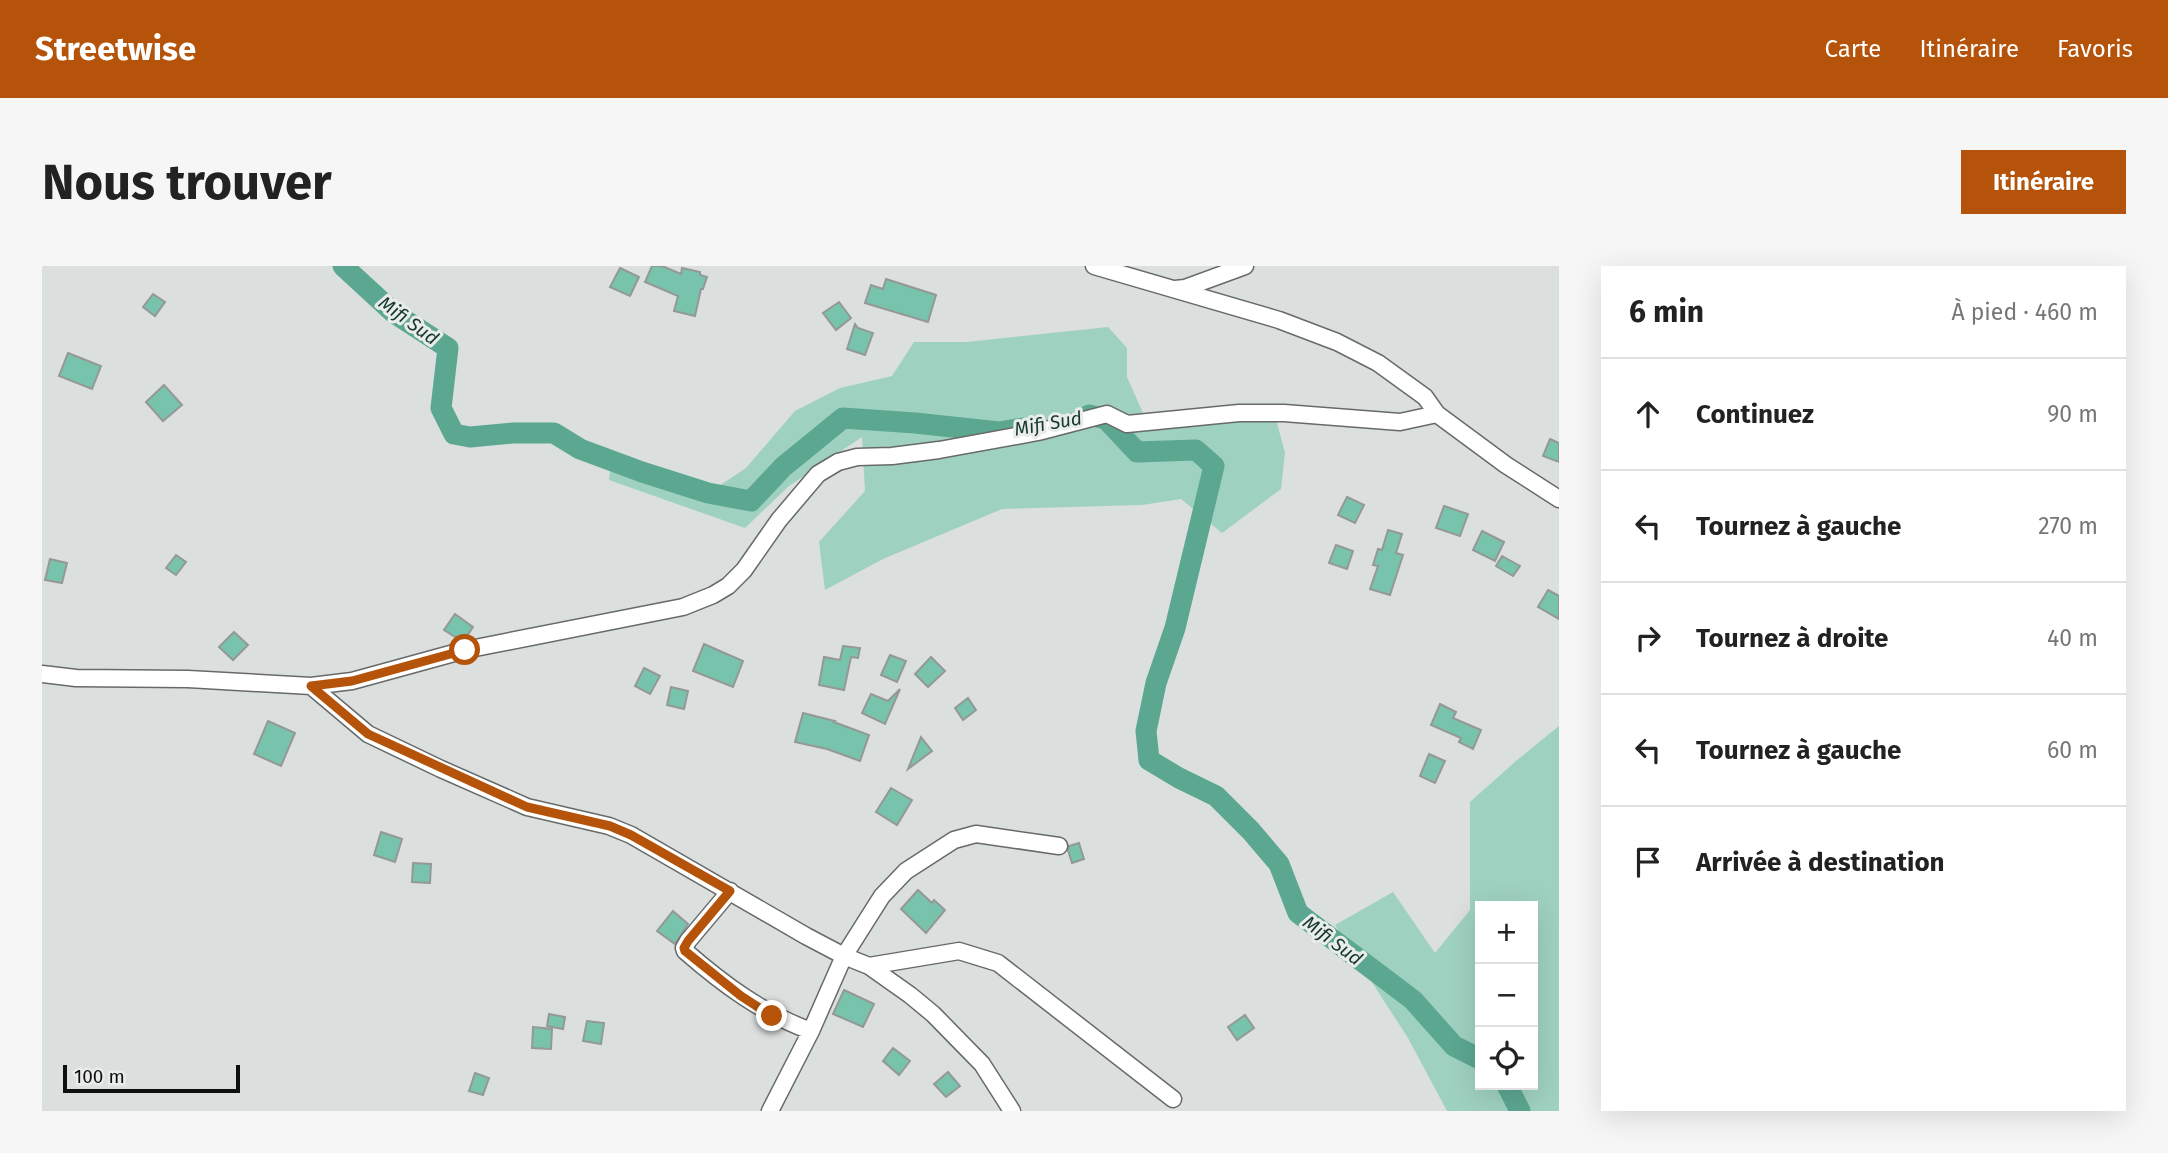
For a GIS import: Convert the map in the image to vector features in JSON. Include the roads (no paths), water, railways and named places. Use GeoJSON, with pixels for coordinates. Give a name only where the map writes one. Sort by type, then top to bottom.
{"type":"FeatureCollection","features":[{"type":"Feature","properties":{"kind":"street"},"geometry":{"type":"LineString","coordinates":[[1094,266],[1279,320],[1337,342],[1378,363],[1425,397],[1437,414],[1506,465],[1559,499]]}},
{"type":"Feature","properties":{"kind":"street"},"geometry":{"type":"LineString","coordinates":[[1172,289],[1185,288],[1245,266]]}},
{"type":"Feature","properties":{"kind":"street"},"geometry":{"type":"LineString","coordinates":[[42,674],[76,678],[188,679],[311,686],[352,681],[465,650],[683,607],[729,586],[818,474],[838,462],[857,457],[939,450],[1038,432],[1107,414],[1127,424],[1239,412],[1400,422],[1437,414]]}},
{"type":"Feature","properties":{"kind":"street"},"geometry":{"type":"LineString","coordinates":[[311,686],[368,734],[527,807],[610,826],[631,835],[806,936],[869,966],[910,995],[982,1064],[1012,1111]]}},
{"type":"Feature","properties":{"kind":"street"},"geometry":{"type":"LineString","coordinates":[[770,1111],[811,1031],[844,956],[882,896],[906,871],[954,840],[976,834],[1059,846]]}},
{"type":"Feature","properties":{"kind":"street"},"geometry":{"type":"LineString","coordinates":[[730,891],[688,941],[685,951],[741,996],[772,1016],[811,1031]]}},
{"type":"Feature","properties":{"kind":"street"},"geometry":{"type":"LineString","coordinates":[[869,966],[959,951],[998,962],[1173,1099]]}},
{"type":"Feature","properties":{"kind":"waterway","name":"Mifi Sud"},"geometry":{"type":"LineString","coordinates":[[343,266],[394,313],[448,348],[441,408],[454,434],[470,437],[554,433],[580,449],[642,472],[708,493],[751,501],[783,467],[843,418],[999,432],[1023,428]]}},
{"type":"Feature","properties":{"kind":"waterway","name":"Mifi Sud"},"geometry":{"type":"LineString","coordinates":[[1089,415],[1106,419],[1137,452],[1196,450],[1214,466],[1175,628],[1156,683],[1146,731],[1149,760],[1216,796],[1279,864],[1298,913],[1413,1000],[1454,1046],[1475,1056]]}},
{"type":"Feature","properties":{"kind":"waterway","name":"Mifi Sud"},"geometry":{"type":"LineString","coordinates":[[1510,1090],[1520,1111]]}}]}
